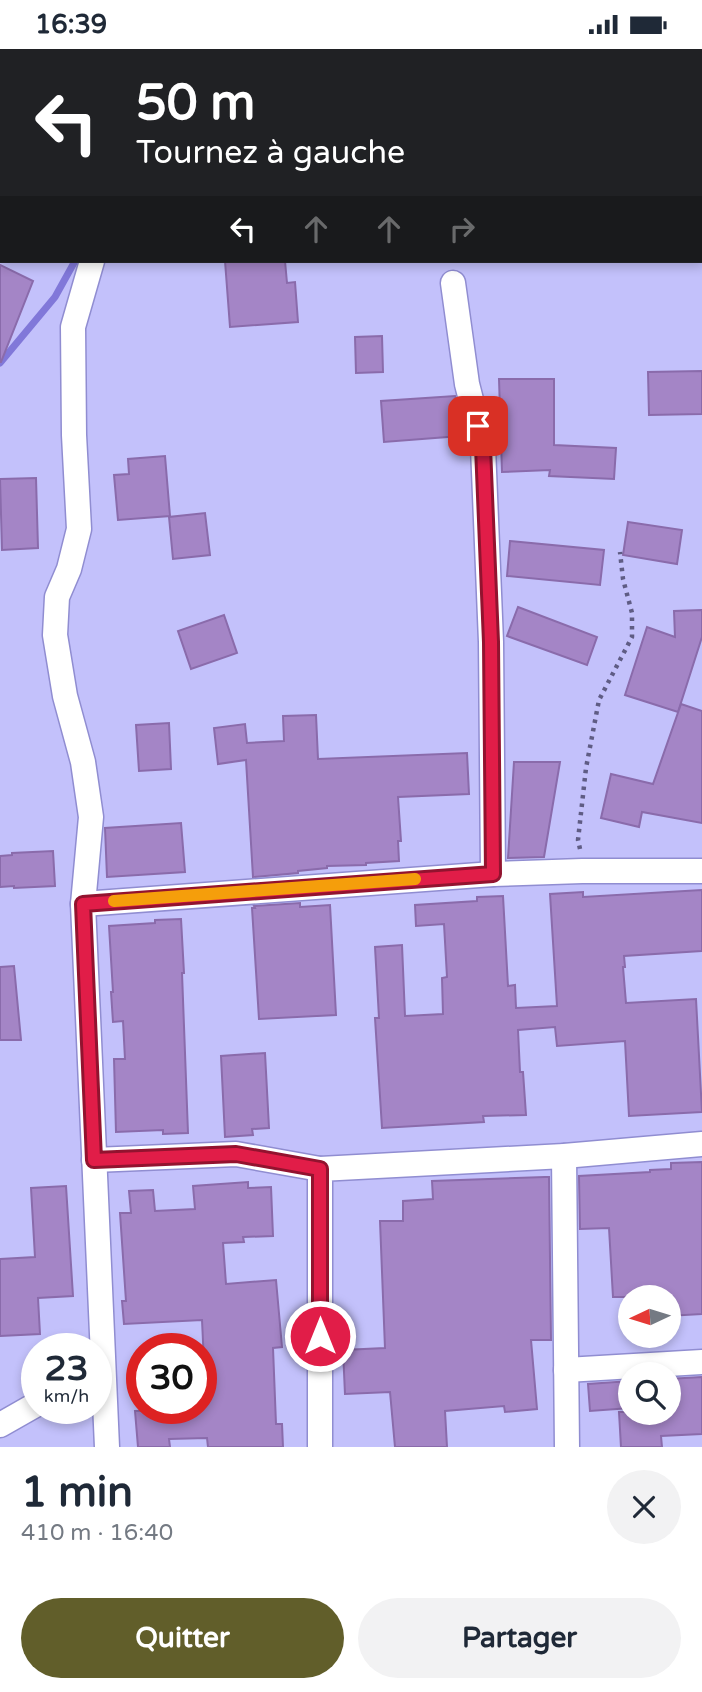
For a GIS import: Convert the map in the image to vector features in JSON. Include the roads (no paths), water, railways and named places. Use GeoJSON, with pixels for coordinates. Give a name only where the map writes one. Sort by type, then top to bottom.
{"type":"FeatureCollection","features":[{"type":"Feature","properties":{"kind":"street"},"geometry":{"type":"LineString","coordinates":[[91,263],[73,327],[74,435],[79,529],[69,569],[57,597],[55,635],[65,696],[83,762],[91,817],[83,904],[99,1333]]}},
{"type":"Feature","properties":{"kind":"street"},"geometry":{"type":"LineString","coordinates":[[453,282],[467,384],[483,447],[491,642],[493,874]]}},
{"type":"Feature","properties":{"kind":"street"},"geometry":{"type":"LineString","coordinates":[[83,904],[493,874],[702,871]]}},
{"type":"Feature","properties":{"kind":"street"},"geometry":{"type":"LineString","coordinates":[[94,1160],[236,1154],[320,1169],[564,1156],[702,1144]]}},
{"type":"Feature","properties":{"kind":"street"},"geometry":{"type":"LineString","coordinates":[[564,1156],[567,1447]]}},
{"type":"Feature","properties":{"kind":"street"},"geometry":{"type":"LineString","coordinates":[[320,1169],[320,1447]]}},
{"type":"Feature","properties":{"kind":"street"},"geometry":{"type":"LineString","coordinates":[[566,1370],[702,1362]]}},
{"type":"Feature","properties":{"kind":"street"},"geometry":{"type":"LineString","coordinates":[[0,1425],[21,1413]]}},
{"type":"Feature","properties":{"kind":"street"},"geometry":{"type":"LineString","coordinates":[[105,1424],[107,1447]]}},
{"type":"Feature","properties":{"kind":"waterway"},"geometry":{"type":"LineString","coordinates":[[0,363],[55,297],[74,263]]}}]}
